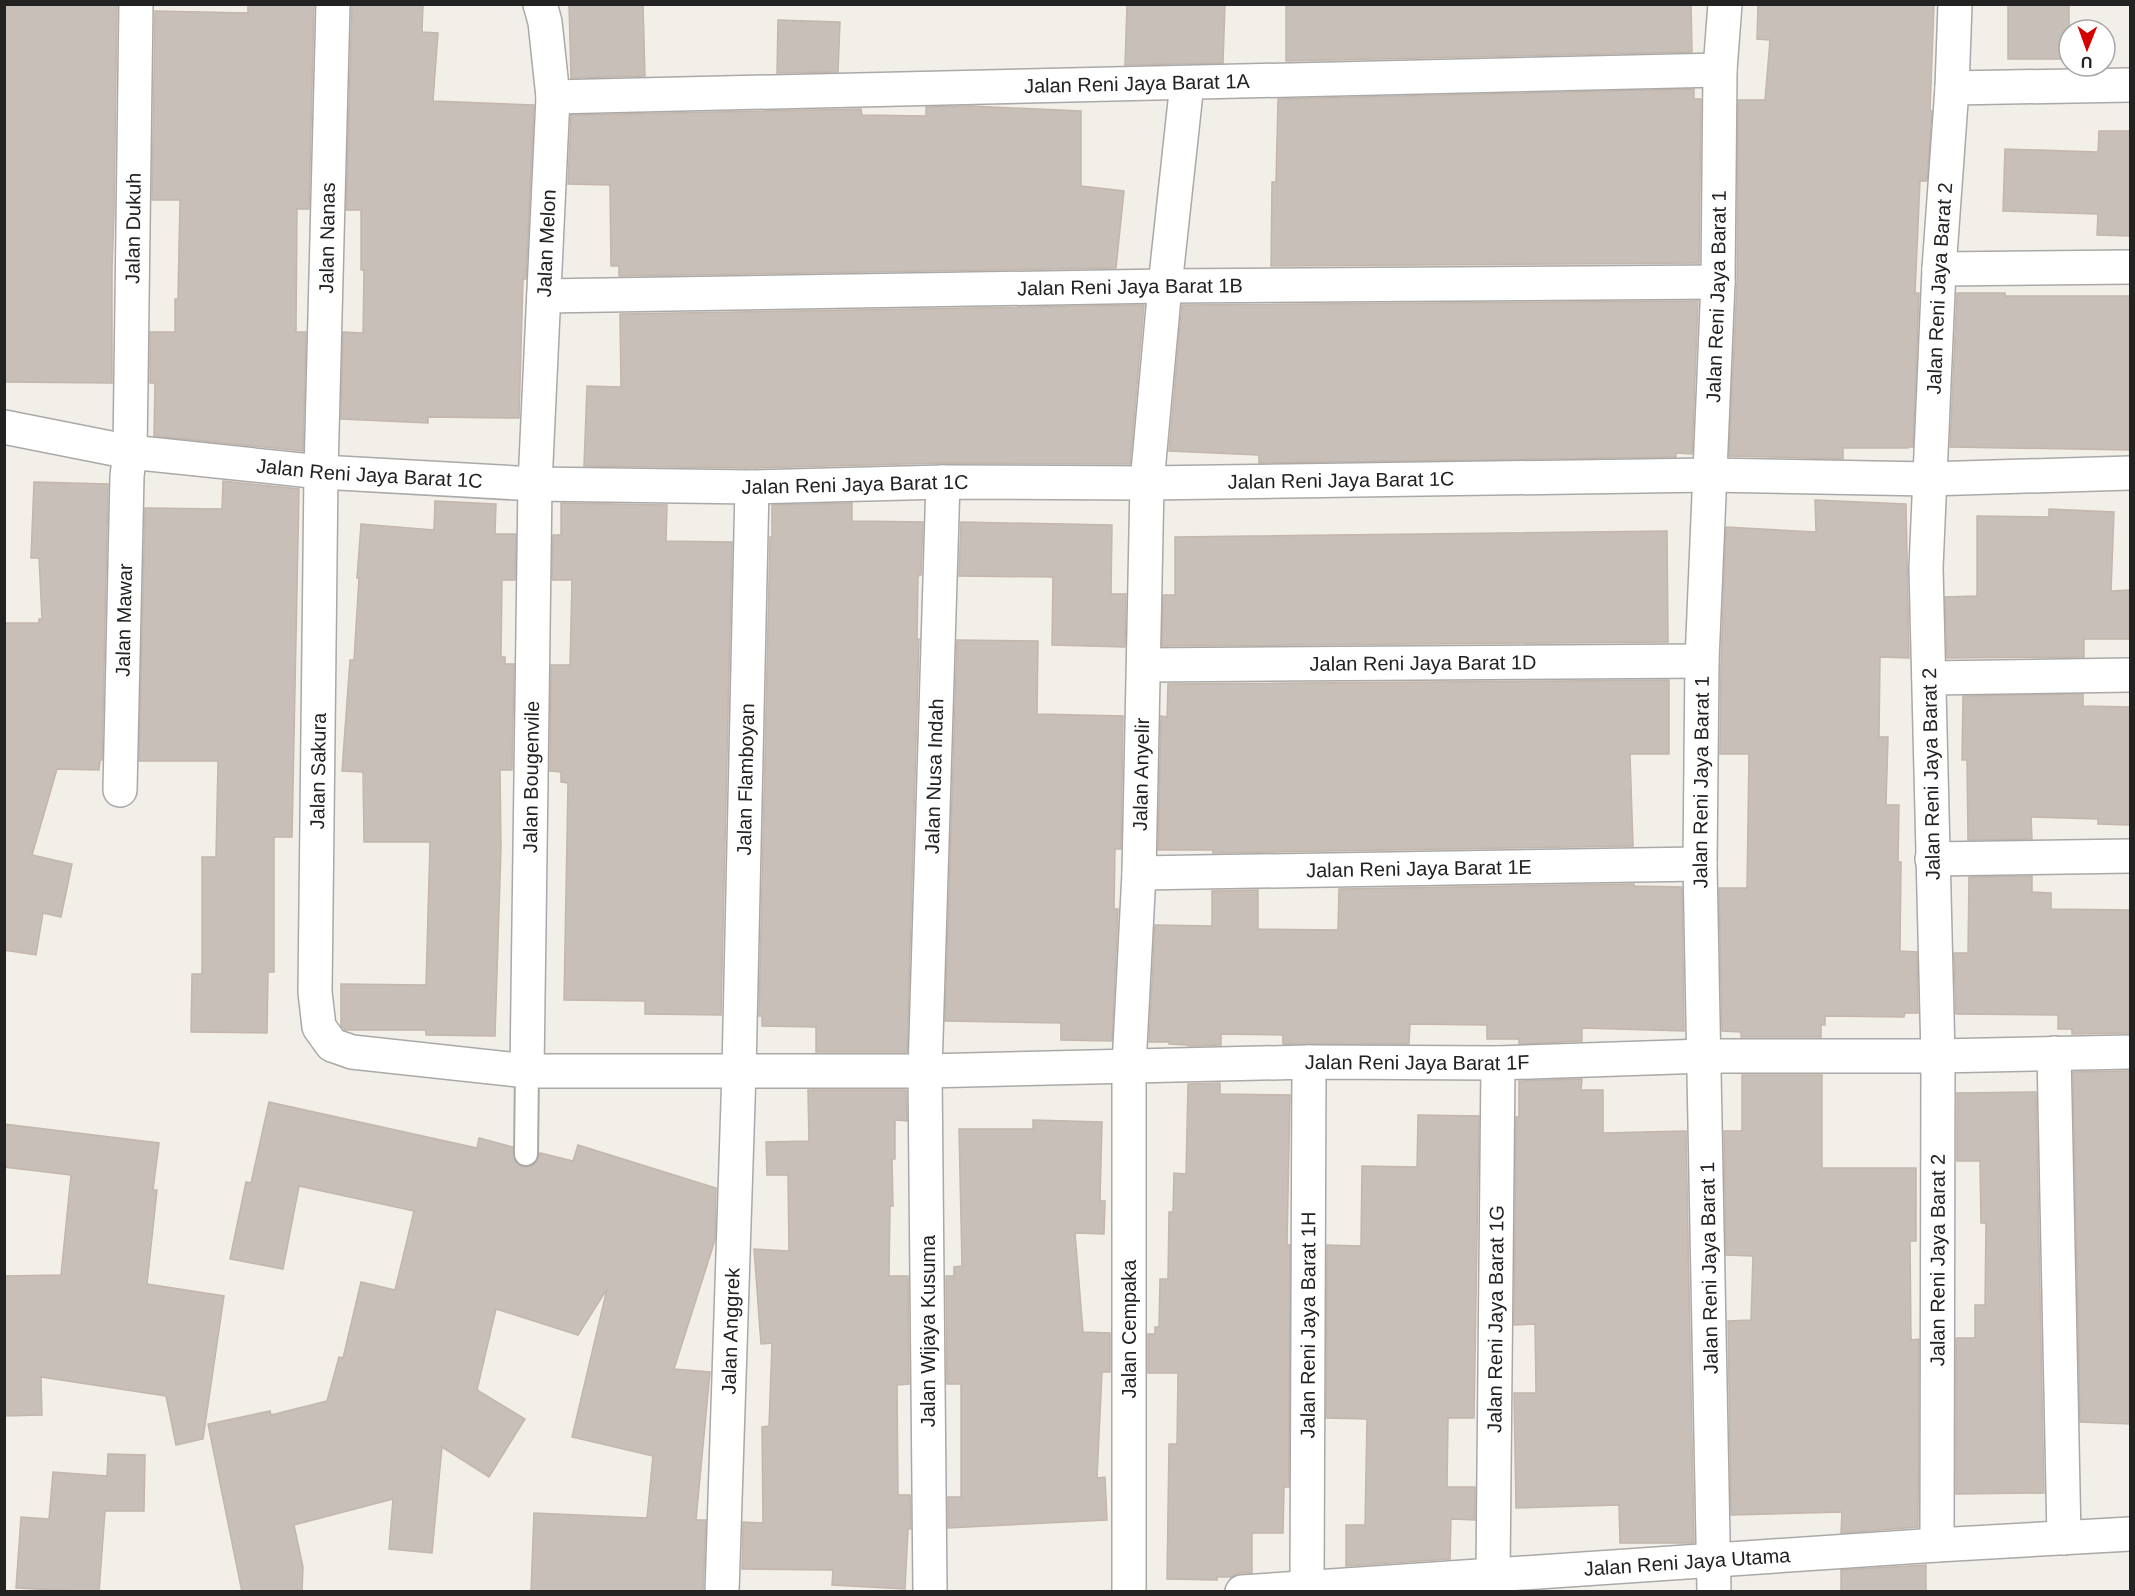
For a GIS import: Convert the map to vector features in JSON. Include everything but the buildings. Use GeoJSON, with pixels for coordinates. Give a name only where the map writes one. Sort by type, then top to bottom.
{"type":"FeatureCollection","features":[{"type":"Feature","properties":{"kind":"street","name":"Jalan Dukuh"},"geometry":{"type":"LineString","coordinates":[[130,452],[136,4]]}},
{"type":"Feature","properties":{"kind":"street","name":"Jalan Nanas"},"geometry":{"type":"LineString","coordinates":[[321,472],[333,4]]}},
{"type":"Feature","properties":{"kind":"street","name":"Jalan Melon"},"geometry":{"type":"LineString","coordinates":[[535,484],[553,97],[545,22],[540,4]]}},
{"type":"Feature","properties":{"kind":"street","name":"Jalan Reni Jaya Barat 1"},"geometry":{"type":"LineString","coordinates":[[1714,1592],[1700,864],[1702,661],[1718,282],[1720,70],[1725,4]]}},
{"type":"Feature","properties":{"kind":"street","name":"Jalan Reni Jaya Barat 2"},"geometry":{"type":"LineString","coordinates":[[1937,1545],[1938,1056],[1926,568],[1939,268],[1952,88],[1955,4]]}},
{"type":"Feature","properties":{"kind":"street","name":"Jalan Reni Jaya Barat 1A"},"geometry":{"type":"LineString","coordinates":[[553,97],[1720,70]]}},
{"type":"Feature","properties":{"kind":"street","name":"Jalan Anyelir"},"geometry":{"type":"LineString","coordinates":[[1129,1066],[1139,873],[1147,483],[1187,83]]}},
{"type":"Feature","properties":{"kind":"street"},"geometry":{"type":"LineString","coordinates":[[1952,88],[2130,85]]}},
{"type":"Feature","properties":{"kind":"street"},"geometry":{"type":"LineString","coordinates":[[1939,268],[2130,267]]}},
{"type":"Feature","properties":{"kind":"street","name":"Jalan Reni Jaya Barat 1B"},"geometry":{"type":"LineString","coordinates":[[544,296],[1165,286],[1718,282]]}},
{"type":"Feature","properties":{"kind":"street","name":"Jalan Reni Jaya Barat 1C"},"geometry":{"type":"LineString","coordinates":[[4,427],[130,452],[321,472],[535,484],[752,487],[943,482],[1147,483],[1709,476],[1929,479],[2130,473]]}},
{"type":"Feature","properties":{"kind":"street","name":"Jalan Mawar"},"geometry":{"type":"LineString","coordinates":[[120,790],[127,476],[130,452]]}},
{"type":"Feature","properties":{"kind":"street","name":"Jalan Sakura"},"geometry":{"type":"LineString","coordinates":[[321,472],[315,992],[319,1027],[332,1045],[352,1052]]}},
{"type":"Feature","properties":{"kind":"street","name":"Jalan Nusa Indah"},"geometry":{"type":"LineString","coordinates":[[926,1071],[943,482]]}},
{"type":"Feature","properties":{"kind":"street","name":"Jalan Bougenvile"},"geometry":{"type":"LineString","coordinates":[[527,1071],[535,484]]}},
{"type":"Feature","properties":{"kind":"street","name":"Jalan Flamboyan"},"geometry":{"type":"LineString","coordinates":[[740,1071],[752,487]]}},
{"type":"Feature","properties":{"kind":"street","name":"Jalan Reni Jaya Barat 1D"},"geometry":{"type":"LineString","coordinates":[[1144,665],[1702,661]]}},
{"type":"Feature","properties":{"kind":"street"},"geometry":{"type":"LineString","coordinates":[[1929,678],[2130,675]]}},
{"type":"Feature","properties":{"kind":"street"},"geometry":{"type":"LineString","coordinates":[[1932,859],[2130,856]]}},
{"type":"Feature","properties":{"kind":"street","name":"Jalan Reni Jaya Barat 1E"},"geometry":{"type":"LineString","coordinates":[[1139,873],[1700,864]]}},
{"type":"Feature","properties":{"kind":"street","name":"Jalan Reni Jaya Barat 1F"},"geometry":{"type":"LineString","coordinates":[[352,1052],[527,1071],[926,1071],[1310,1062],[1498,1063],[1705,1056],[1938,1056],[2130,1052]]}},
{"type":"Feature","properties":{"kind":"street"},"geometry":{"type":"LineString","coordinates":[[2054,1053],[2064,1538]]}},
{"type":"Feature","properties":{"kind":"street","name":"Jalan Reni Jaya Barat 1H"},"geometry":{"type":"LineString","coordinates":[[1307,1587],[1310,1062]]}},
{"type":"Feature","properties":{"kind":"street","name":"Jalan Reni Jaya Barat 1G"},"geometry":{"type":"LineString","coordinates":[[1493,1574],[1498,1063]]}},
{"type":"Feature","properties":{"kind":"street","name":"Jalan Cempaka"},"geometry":{"type":"LineString","coordinates":[[1129,1066],[1129,1592]]}},
{"type":"Feature","properties":{"kind":"street","name":"Jalan Anggrek"},"geometry":{"type":"LineString","coordinates":[[722,1592],[740,1071]]}},
{"type":"Feature","properties":{"kind":"street","name":"Jalan Wijaya Kusuma"},"geometry":{"type":"LineString","coordinates":[[926,1071],[930,1592]]}},
{"type":"Feature","properties":{"kind":"street","name":"Jalan Reni Jaya Utama"},"geometry":{"type":"LineString","coordinates":[[1242,1592],[1714,1559],[2130,1534]]}},
{"type":"Feature","properties":{"kind":"lane"},"geometry":{"type":"LineString","coordinates":[[526,1154],[527,1071]]}}]}
